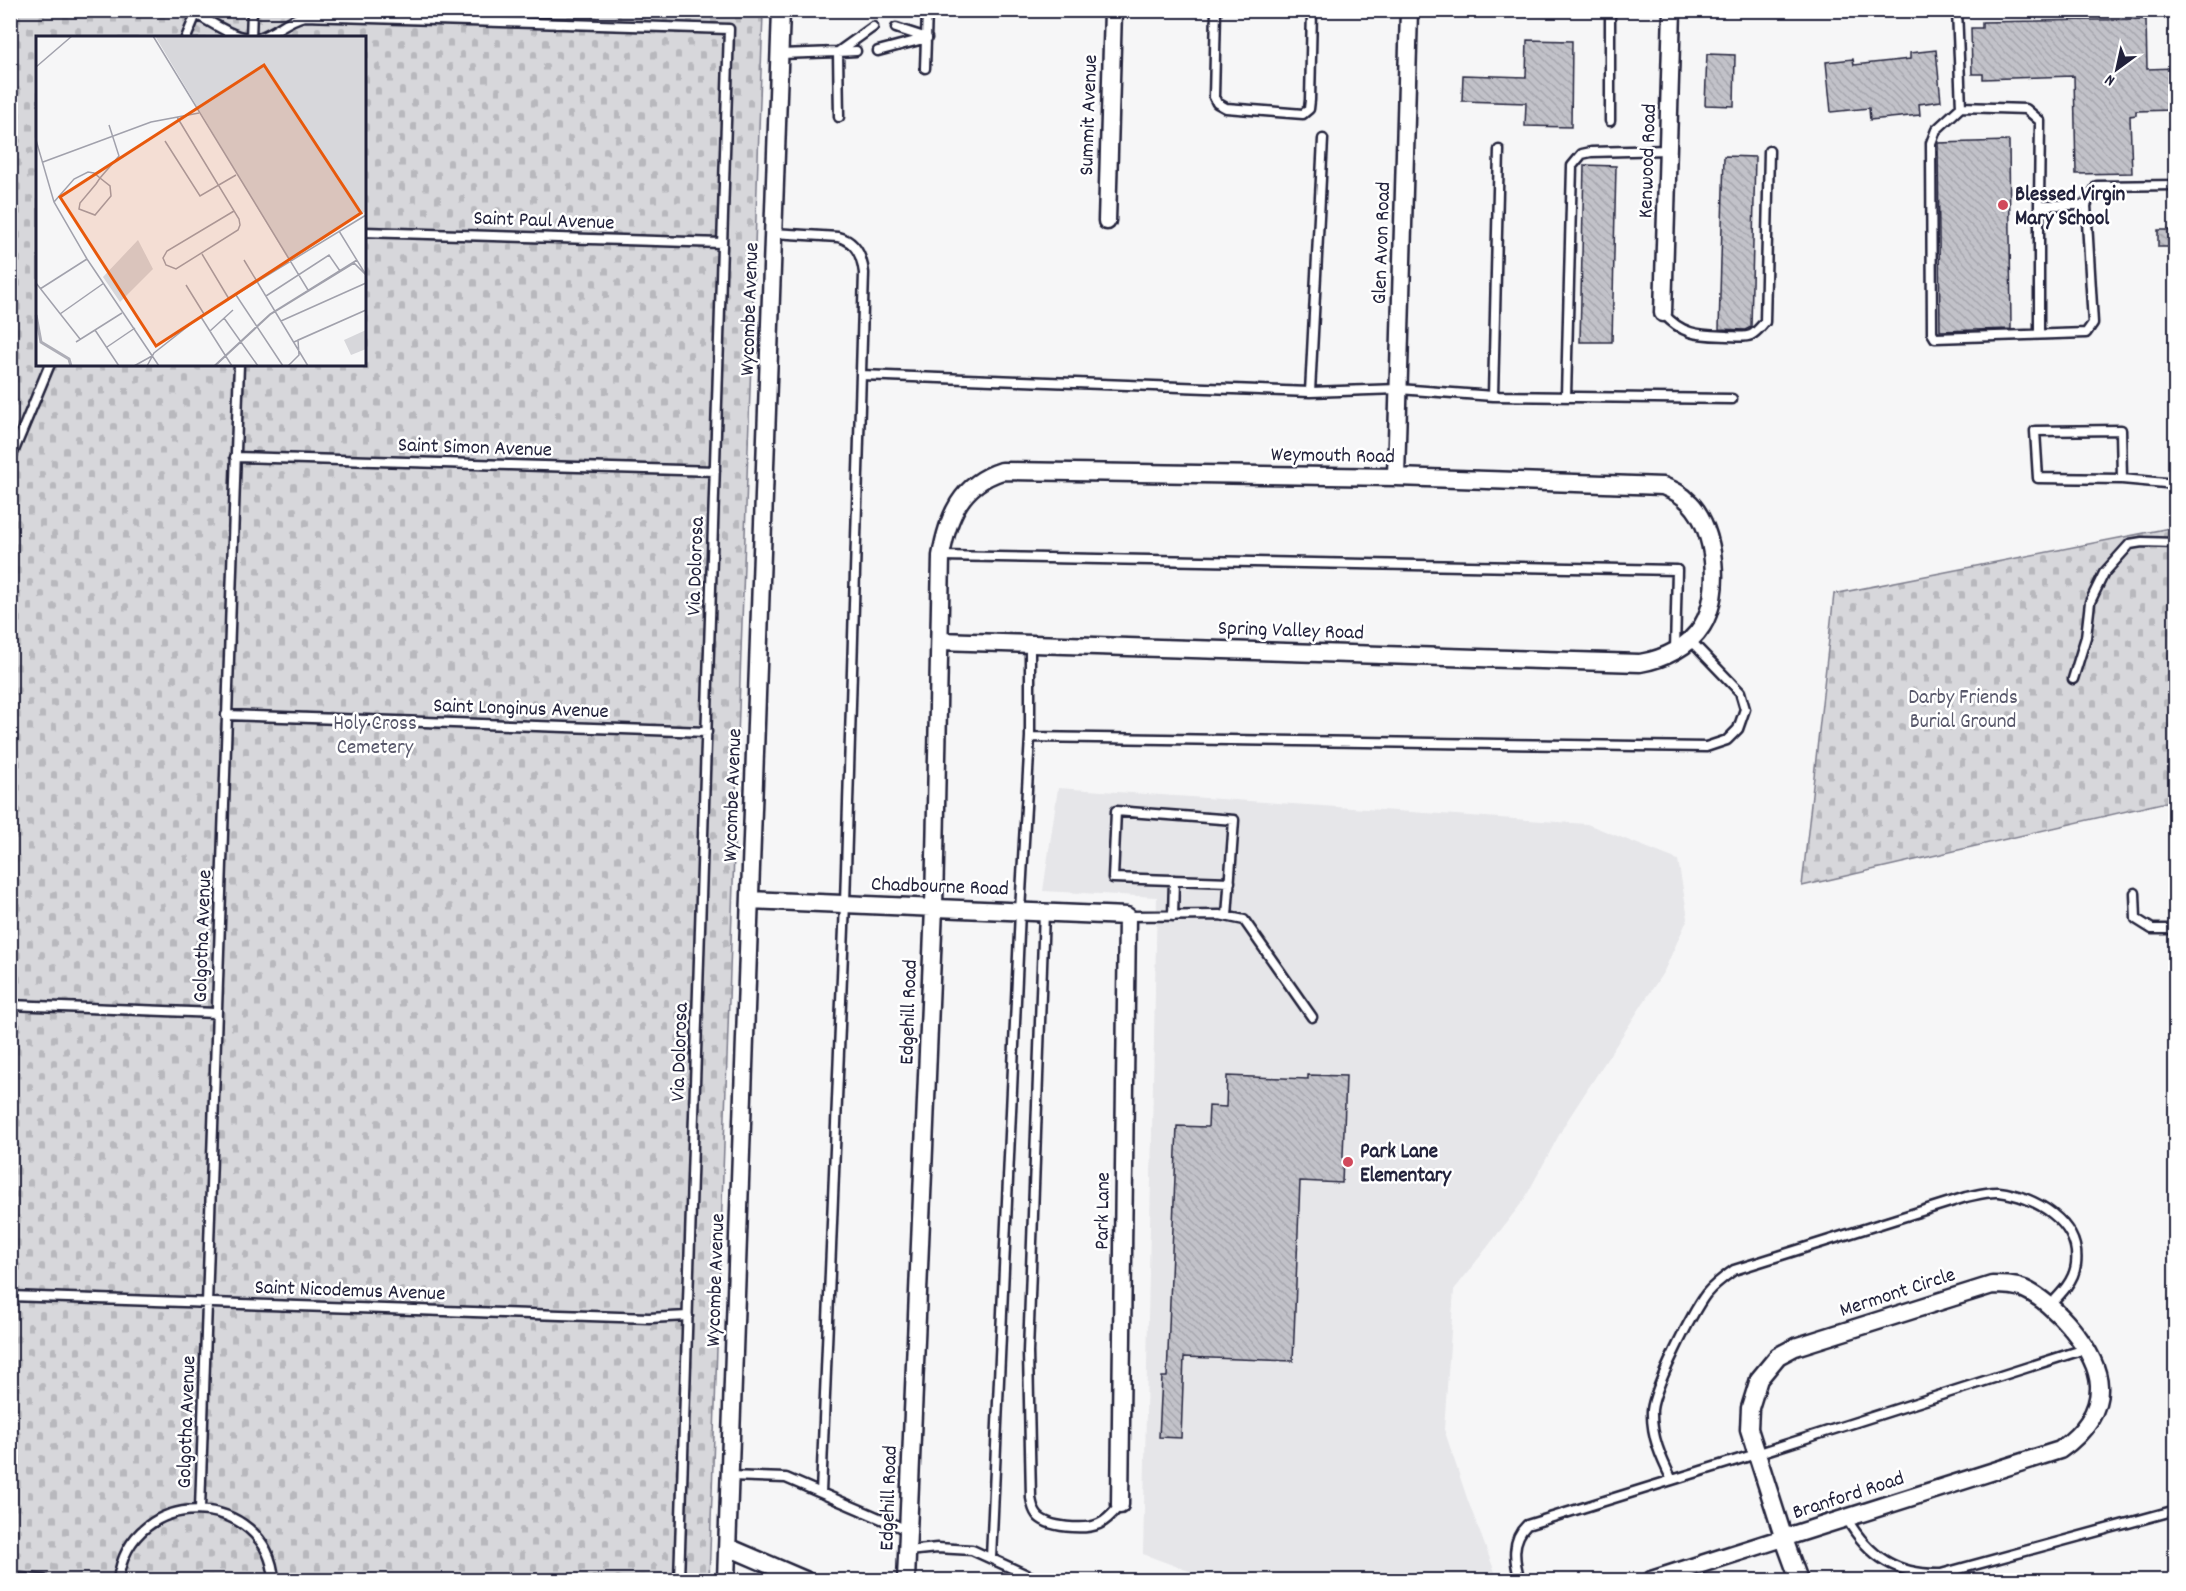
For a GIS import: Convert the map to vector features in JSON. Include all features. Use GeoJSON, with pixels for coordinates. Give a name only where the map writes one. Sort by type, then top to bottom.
{"type":"FeatureCollection","features":[{"type":"Feature","properties":{"kind":"street","name":"Wycombe Avenue"},"geometry":{"type":"LineString","coordinates":[[726,1581],[781,10]]}},
{"type":"Feature","properties":{"kind":"street","name":"Summit Avenue"},"geometry":{"type":"LineString","coordinates":[[1107,221],[1113,10]]}},
{"type":"Feature","properties":{"kind":"street","name":"Glen Avon Road"},"geometry":{"type":"LineString","coordinates":[[1396,477],[1409,10]]}},
{"type":"Feature","properties":{"kind":"street","name":"Kenwood Road"},"geometry":{"type":"LineString","coordinates":[[1664,313],[1672,10]]}},
{"type":"Feature","properties":{"kind":"street","name":"Weymouth Road"},"geometry":{"type":"LineString","coordinates":[[1002,471],[1396,477],[1662,486]]}},
{"type":"Feature","properties":{"kind":"street","name":"Edgehill Road"},"geometry":{"type":"LineString","coordinates":[[906,1581],[934,908],[941,556],[948,523],[960,501],[976,483],[986,476],[1002,471]]}},
{"type":"Feature","properties":{"kind":"street","name":"Spring Valley Road"},"geometry":{"type":"LineString","coordinates":[[940,641],[1640,663],[1656,660],[1675,651],[1701,627],[1708,615],[1713,595],[1713,561],[1709,537],[1692,504],[1679,493],[1662,486]]}},
{"type":"Feature","properties":{"kind":"street","name":"Chadbourne Road"},"geometry":{"type":"LineString","coordinates":[[750,900],[1127,916]]}},
{"type":"Feature","properties":{"kind":"street","name":"Park Lane"},"geometry":{"type":"LineString","coordinates":[[1120,1505],[1127,916]]}},
{"type":"Feature","properties":{"kind":"street","name":"Mermont Circle"},"geometry":{"type":"LineString","coordinates":[[1799,1581],[1749,1429],[1750,1408],[1759,1378],[1779,1356],[1795,1347],[1992,1285],[2008,1285],[2025,1289],[2049,1306],[2071,1329],[2096,1369],[2099,1385],[2097,1405],[2083,1431],[2060,1450]]}},
{"type":"Feature","properties":{"kind":"street","name":"Branford Road"},"geometry":{"type":"LineString","coordinates":[[1651,1581],[2060,1450]]}},
{"type":"Feature","properties":{"kind":"street"},"geometry":{"type":"LineString","coordinates":[[728,1546],[805,1581]]}},
{"type":"Feature","properties":{"kind":"lane"},"geometry":{"type":"LineString","coordinates":[[250,36],[252,10]]}},
{"type":"Feature","properties":{"kind":"lane"},"geometry":{"type":"LineString","coordinates":[[925,68],[927,10]]}},
{"type":"Feature","properties":{"kind":"lane"},"geometry":{"type":"LineString","coordinates":[[1216,10],[1214,97],[1217,103],[1226,108],[1303,114],[1309,109],[1310,100],[1312,10]]}},
{"type":"Feature","properties":{"kind":"lane"},"geometry":{"type":"LineString","coordinates":[[1610,10],[1610,121]]}},
{"type":"Feature","properties":{"kind":"lane"},"geometry":{"type":"LineString","coordinates":[[1957,10],[1961,107]]}},
{"type":"Feature","properties":{"kind":"lane"},"geometry":{"type":"LineString","coordinates":[[186,36],[191,12],[241,36]]}},
{"type":"Feature","properties":{"kind":"lane","name":"Via Dolorosa"},"geometry":{"type":"LineString","coordinates":[[264,36],[304,16],[729,29],[679,1581]]}},
{"type":"Feature","properties":{"kind":"lane"},"geometry":{"type":"LineString","coordinates":[[838,52],[873,27]]}},
{"type":"Feature","properties":{"kind":"lane"},"geometry":{"type":"LineString","coordinates":[[896,28],[927,38]]}},
{"type":"Feature","properties":{"kind":"lane"},"geometry":{"type":"LineString","coordinates":[[878,51],[927,38]]}},
{"type":"Feature","properties":{"kind":"lane"},"geometry":{"type":"LineString","coordinates":[[780,54],[856,51]]}},
{"type":"Feature","properties":{"kind":"lane"},"geometry":{"type":"LineString","coordinates":[[838,52],[839,117]]}},
{"type":"Feature","properties":{"kind":"lane"},"geometry":{"type":"LineString","coordinates":[[2039,334],[2040,122],[2026,109],[1961,107],[1936,130],[1931,143],[1932,333],[1935,338],[2086,333],[2093,323],[2086,205],[2097,186],[2175,185]]}},
{"type":"Feature","properties":{"kind":"lane"},"geometry":{"type":"LineString","coordinates":[[1310,392],[1323,139]]}},
{"type":"Feature","properties":{"kind":"lane"},"geometry":{"type":"LineString","coordinates":[[1493,396],[1499,150]]}},
{"type":"Feature","properties":{"kind":"lane"},"geometry":{"type":"LineString","coordinates":[[1566,396],[1572,166],[1582,154],[1592,152],[1668,150]]}},
{"type":"Feature","properties":{"kind":"lane"},"geometry":{"type":"LineString","coordinates":[[1664,313],[1679,327],[1689,333],[1700,335],[1743,336],[1752,334],[1765,322],[1769,151]]}},
{"type":"Feature","properties":{"kind":"lane"},"geometry":{"type":"LineString","coordinates":[[2039,205],[2086,205]]}},
{"type":"Feature","properties":{"kind":"lane","name":"Saint Paul Avenue"},"geometry":{"type":"LineString","coordinates":[[366,232],[722,243]]}},
{"type":"Feature","properties":{"kind":"lane"},"geometry":{"type":"LineString","coordinates":[[774,233],[847,239],[856,247],[862,259],[864,273],[845,903],[822,1493]]}},
{"type":"Feature","properties":{"kind":"lane"},"geometry":{"type":"LineString","coordinates":[[10,460],[13,447],[49,366]]}},
{"type":"Feature","properties":{"kind":"lane","name":"Golgotha Avenue"},"geometry":{"type":"LineString","coordinates":[[200,1509],[239,366]]}},
{"type":"Feature","properties":{"kind":"lane"},"geometry":{"type":"LineString","coordinates":[[861,375],[1310,392],[1399,389],[1493,396],[1732,399]]}},
{"type":"Feature","properties":{"kind":"lane"},"geometry":{"type":"LineString","coordinates":[[2122,479],[2121,430],[2035,431],[2038,478],[2122,479],[2175,484]]}},
{"type":"Feature","properties":{"kind":"lane","name":"Saint Simon Avenue"},"geometry":{"type":"LineString","coordinates":[[235,457],[715,471]]}},
{"type":"Feature","properties":{"kind":"lane"},"geometry":{"type":"LineString","coordinates":[[2073,679],[2086,637],[2090,602],[2104,573],[2130,544],[2175,543]]}},
{"type":"Feature","properties":{"kind":"lane"},"geometry":{"type":"LineString","coordinates":[[941,556],[1677,570],[1675,651]]}},
{"type":"Feature","properties":{"kind":"lane"},"geometry":{"type":"LineString","coordinates":[[1030,737],[1706,747],[1717,745],[1732,735],[1743,719],[1745,710],[1740,692],[1689,639]]}},
{"type":"Feature","properties":{"kind":"lane"},"geometry":{"type":"LineString","coordinates":[[991,1558],[1030,737],[1030,643]]}},
{"type":"Feature","properties":{"kind":"lane","name":"Saint Longinus Avenue"},"geometry":{"type":"LineString","coordinates":[[226,715],[707,732]]}},
{"type":"Feature","properties":{"kind":"lane"},"geometry":{"type":"LineString","coordinates":[[1227,916],[1230,882],[1234,820],[1116,811],[1113,878],[1230,882]]}},
{"type":"Feature","properties":{"kind":"lane"},"geometry":{"type":"LineString","coordinates":[[1173,916],[1174,880]]}},
{"type":"Feature","properties":{"kind":"lane"},"geometry":{"type":"LineString","coordinates":[[2135,893],[2136,919],[2152,929],[2175,929]]}},
{"type":"Feature","properties":{"kind":"lane"},"geometry":{"type":"LineString","coordinates":[[1044,912],[1028,1352],[1031,1498],[1036,1515],[1043,1521],[1077,1529],[1099,1524],[1120,1505]]}},
{"type":"Feature","properties":{"kind":"lane"},"geometry":{"type":"LineString","coordinates":[[1127,916],[1227,916],[1244,920],[1312,1017]]}},
{"type":"Feature","properties":{"kind":"lane"},"geometry":{"type":"LineString","coordinates":[[10,1005],[216,1013]]}},
{"type":"Feature","properties":{"kind":"lane"},"geometry":{"type":"LineString","coordinates":[[1672,1480],[1658,1451],[1653,1431],[1652,1408],[1660,1383],[1696,1308],[1718,1281],[1734,1270],[1966,1197],[1998,1192],[2032,1202],[2051,1212],[2072,1236],[2076,1249],[2074,1272],[2063,1292],[2049,1306]]}},
{"type":"Feature","properties":{"kind":"lane","name":"Saint Nicodemus Avenue"},"geometry":{"type":"LineString","coordinates":[[10,1296],[649,1318],[688,1316]]}},
{"type":"Feature","properties":{"kind":"lane"},"geometry":{"type":"LineString","coordinates":[[1520,1581],[1515,1564],[1516,1541],[1520,1531],[1527,1525],[2085,1349]]}},
{"type":"Feature","properties":{"kind":"lane"},"geometry":{"type":"LineString","coordinates":[[730,1476],[786,1478],[908,1530]]}},
{"type":"Feature","properties":{"kind":"lane"},"geometry":{"type":"LineString","coordinates":[[118,1581],[126,1553],[142,1531],[170,1514],[200,1509],[218,1512],[236,1520],[249,1530],[268,1556],[274,1581]]}},
{"type":"Feature","properties":{"kind":"lane"},"geometry":{"type":"LineString","coordinates":[[1847,1519],[1857,1537],[1873,1553],[1888,1564],[1921,1575],[1941,1574],[2175,1510]]}},
{"type":"Feature","properties":{"kind":"lane"},"geometry":{"type":"LineString","coordinates":[[908,1551],[958,1548],[972,1550],[1038,1581]]}},
{"type":"Feature","properties":{"kind":"lane"},"geometry":{"type":"LineString","coordinates":[[10,1577],[44,1581]]}},
{"type":"Feature","properties":{"kind":"shaded area","name":"Park Lane Elementary"},"geometry":{"type":"Polygon","coordinates":[[[1058,788],[1587,824],[1678,860],[1688,918],[1664,971],[1565,1124],[1524,1200],[1454,1290],[1444,1429],[1498,1580],[1213,1580],[1143,1554],[1157,897],[1043,891],[1058,788]]]}},
{"type":"Feature","properties":{"kind":"green space","name":"Holy Cross Cemetery"},"geometry":{"type":"Polygon","coordinates":[[[663,10],[763,13],[709,1580],[11,1580],[11,11],[663,10]]]}},
{"type":"Feature","properties":{"kind":"green space","name":"Darby Friends Burial Ground"},"geometry":{"type":"Polygon","coordinates":[[[2175,527],[2175,800],[1802,886],[1834,594],[2175,527]]]}},
{"type":"Feature","properties":{"kind":"building"},"geometry":{"type":"Polygon","coordinates":[[[2146,19],[2147,69],[2175,68],[2175,110],[2136,111],[2136,115],[2130,116],[2132,173],[2076,174],[2074,76],[1983,79],[1983,74],[1972,74],[1971,28],[1982,28],[1982,22],[2146,19]]]}},
{"type":"Feature","properties":{"kind":"building"},"geometry":{"type":"Polygon","coordinates":[[[1527,40],[1572,41],[1571,127],[1525,126],[1526,103],[1462,101],[1463,75],[1526,77],[1527,40]]]}},
{"type":"Feature","properties":{"kind":"building"},"geometry":{"type":"Polygon","coordinates":[[[1936,50],[1941,101],[1919,104],[1920,115],[1870,120],[1869,108],[1831,112],[1826,62],[1853,59],[1854,65],[1910,59],[1910,53],[1936,50]]]}},
{"type":"Feature","properties":{"kind":"building"},"geometry":{"type":"Polygon","coordinates":[[[1707,54],[1735,55],[1734,106],[1705,105],[1707,54]]]}},
{"type":"Feature","properties":{"kind":"building"},"geometry":{"type":"Polygon","coordinates":[[[2009,141],[2011,329],[1940,331],[1938,143],[2009,141]]]}},
{"type":"Feature","properties":{"kind":"building"},"geometry":{"type":"Polygon","coordinates":[[[1724,156],[1755,157],[1751,327],[1745,330],[1719,329],[1724,156]]]}},
{"type":"Feature","properties":{"kind":"building"},"geometry":{"type":"Polygon","coordinates":[[[1584,165],[1616,166],[1612,342],[1580,342],[1584,165]]]}},
{"type":"Feature","properties":{"kind":"building"},"geometry":{"type":"Polygon","coordinates":[[[2158,230],[2175,230],[2175,247],[2158,247],[2158,230]]]}},
{"type":"Feature","properties":{"kind":"building","name":"Park Lane Elementary"},"geometry":{"type":"Polygon","coordinates":[[[1308,1075],[1346,1076],[1342,1183],[1300,1181],[1293,1361],[1184,1357],[1181,1438],[1159,1437],[1162,1377],[1167,1377],[1177,1126],[1208,1127],[1209,1106],[1226,1107],[1227,1076],[1308,1079],[1308,1075]]]}},
{"type":"Feature","properties":{"kind":"place","name":"Blessed Virgin Mary School"},"geometry":{"type":"Point","coordinates":[2003,205]}},
{"type":"Feature","properties":{"kind":"place","name":"Park Lane Elementary"},"geometry":{"type":"Point","coordinates":[1348,1162]}}]}
